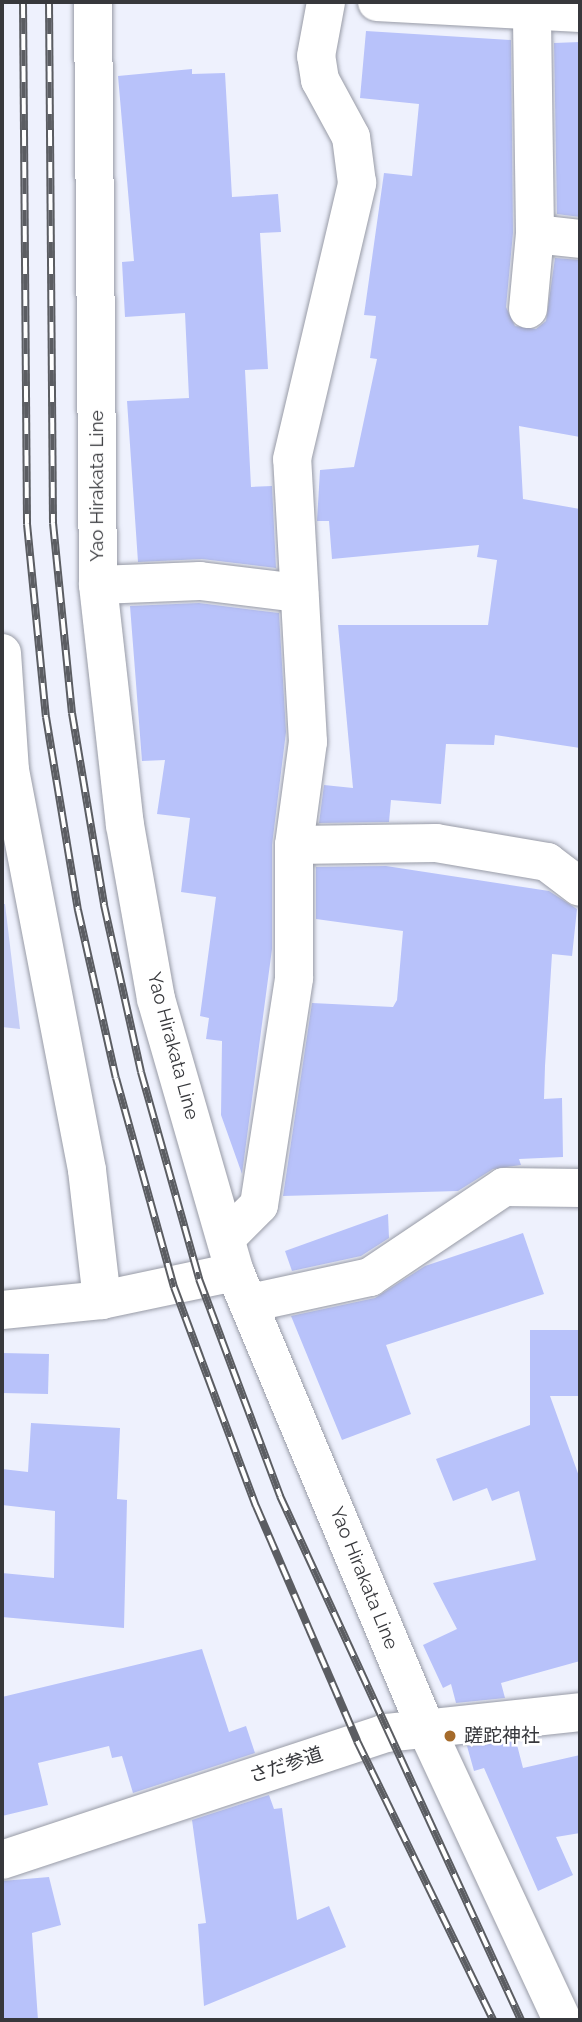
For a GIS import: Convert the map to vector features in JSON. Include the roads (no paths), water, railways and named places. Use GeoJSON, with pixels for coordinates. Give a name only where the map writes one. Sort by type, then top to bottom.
{"type":"FeatureCollection","features":[{"type":"Feature","properties":{"kind":"street","name":"Yao Hirakata Line"},"geometry":{"type":"LineString","coordinates":[[93,2],[98,584],[125,825],[156,999],[237,1270],[425,1726],[562,2020]]}},
{"type":"Feature","properties":{"kind":"street"},"geometry":{"type":"LineString","coordinates":[[237,1270],[260,1205],[294,978],[294,845],[309,742],[292,459],[357,183],[354,145],[320,80],[316,56],[326,2]]}},
{"type":"Feature","properties":{"kind":"street"},"geometry":{"type":"LineString","coordinates":[[377,2],[580,13]]}},
{"type":"Feature","properties":{"kind":"street"},"geometry":{"type":"LineString","coordinates":[[528,309],[535,234],[532,9]]}},
{"type":"Feature","properties":{"kind":"street"},"geometry":{"type":"LineString","coordinates":[[535,234],[580,239]]}},
{"type":"Feature","properties":{"kind":"street"},"geometry":{"type":"LineString","coordinates":[[98,584],[200,581],[299,593]]}},
{"type":"Feature","properties":{"kind":"street"},"geometry":{"type":"LineString","coordinates":[[2,653],[10,771],[87,1170],[102,1300]]}},
{"type":"Feature","properties":{"kind":"street"},"geometry":{"type":"LineString","coordinates":[[294,845],[436,844],[547,862],[580,887]]}},
{"type":"Feature","properties":{"kind":"street"},"geometry":{"type":"LineString","coordinates":[[2,1310],[102,1300],[237,1270],[370,1277],[505,1187],[580,1188]]}},
{"type":"Feature","properties":{"kind":"street","name":"さだ参道"},"geometry":{"type":"LineString","coordinates":[[2,1860],[357,1741],[425,1726],[580,1712]]}},
{"type":"Feature","properties":{"kind":"railway"},"geometry":{"type":"LineString","coordinates":[[23,2],[27,524],[46,717],[78,910],[116,1078],[174,1287],[256,1506],[357,1741],[493,2020]]}},
{"type":"Feature","properties":{"kind":"railway"},"geometry":{"type":"LineString","coordinates":[[49,2],[53,523],[72,713],[104,905],[141,1072],[199,1279],[280,1496],[521,2020]]}},
{"type":"Feature","properties":{"kind":"place","name":"蹉跎神社"},"geometry":{"type":"Point","coordinates":[450,1736]}}]}
